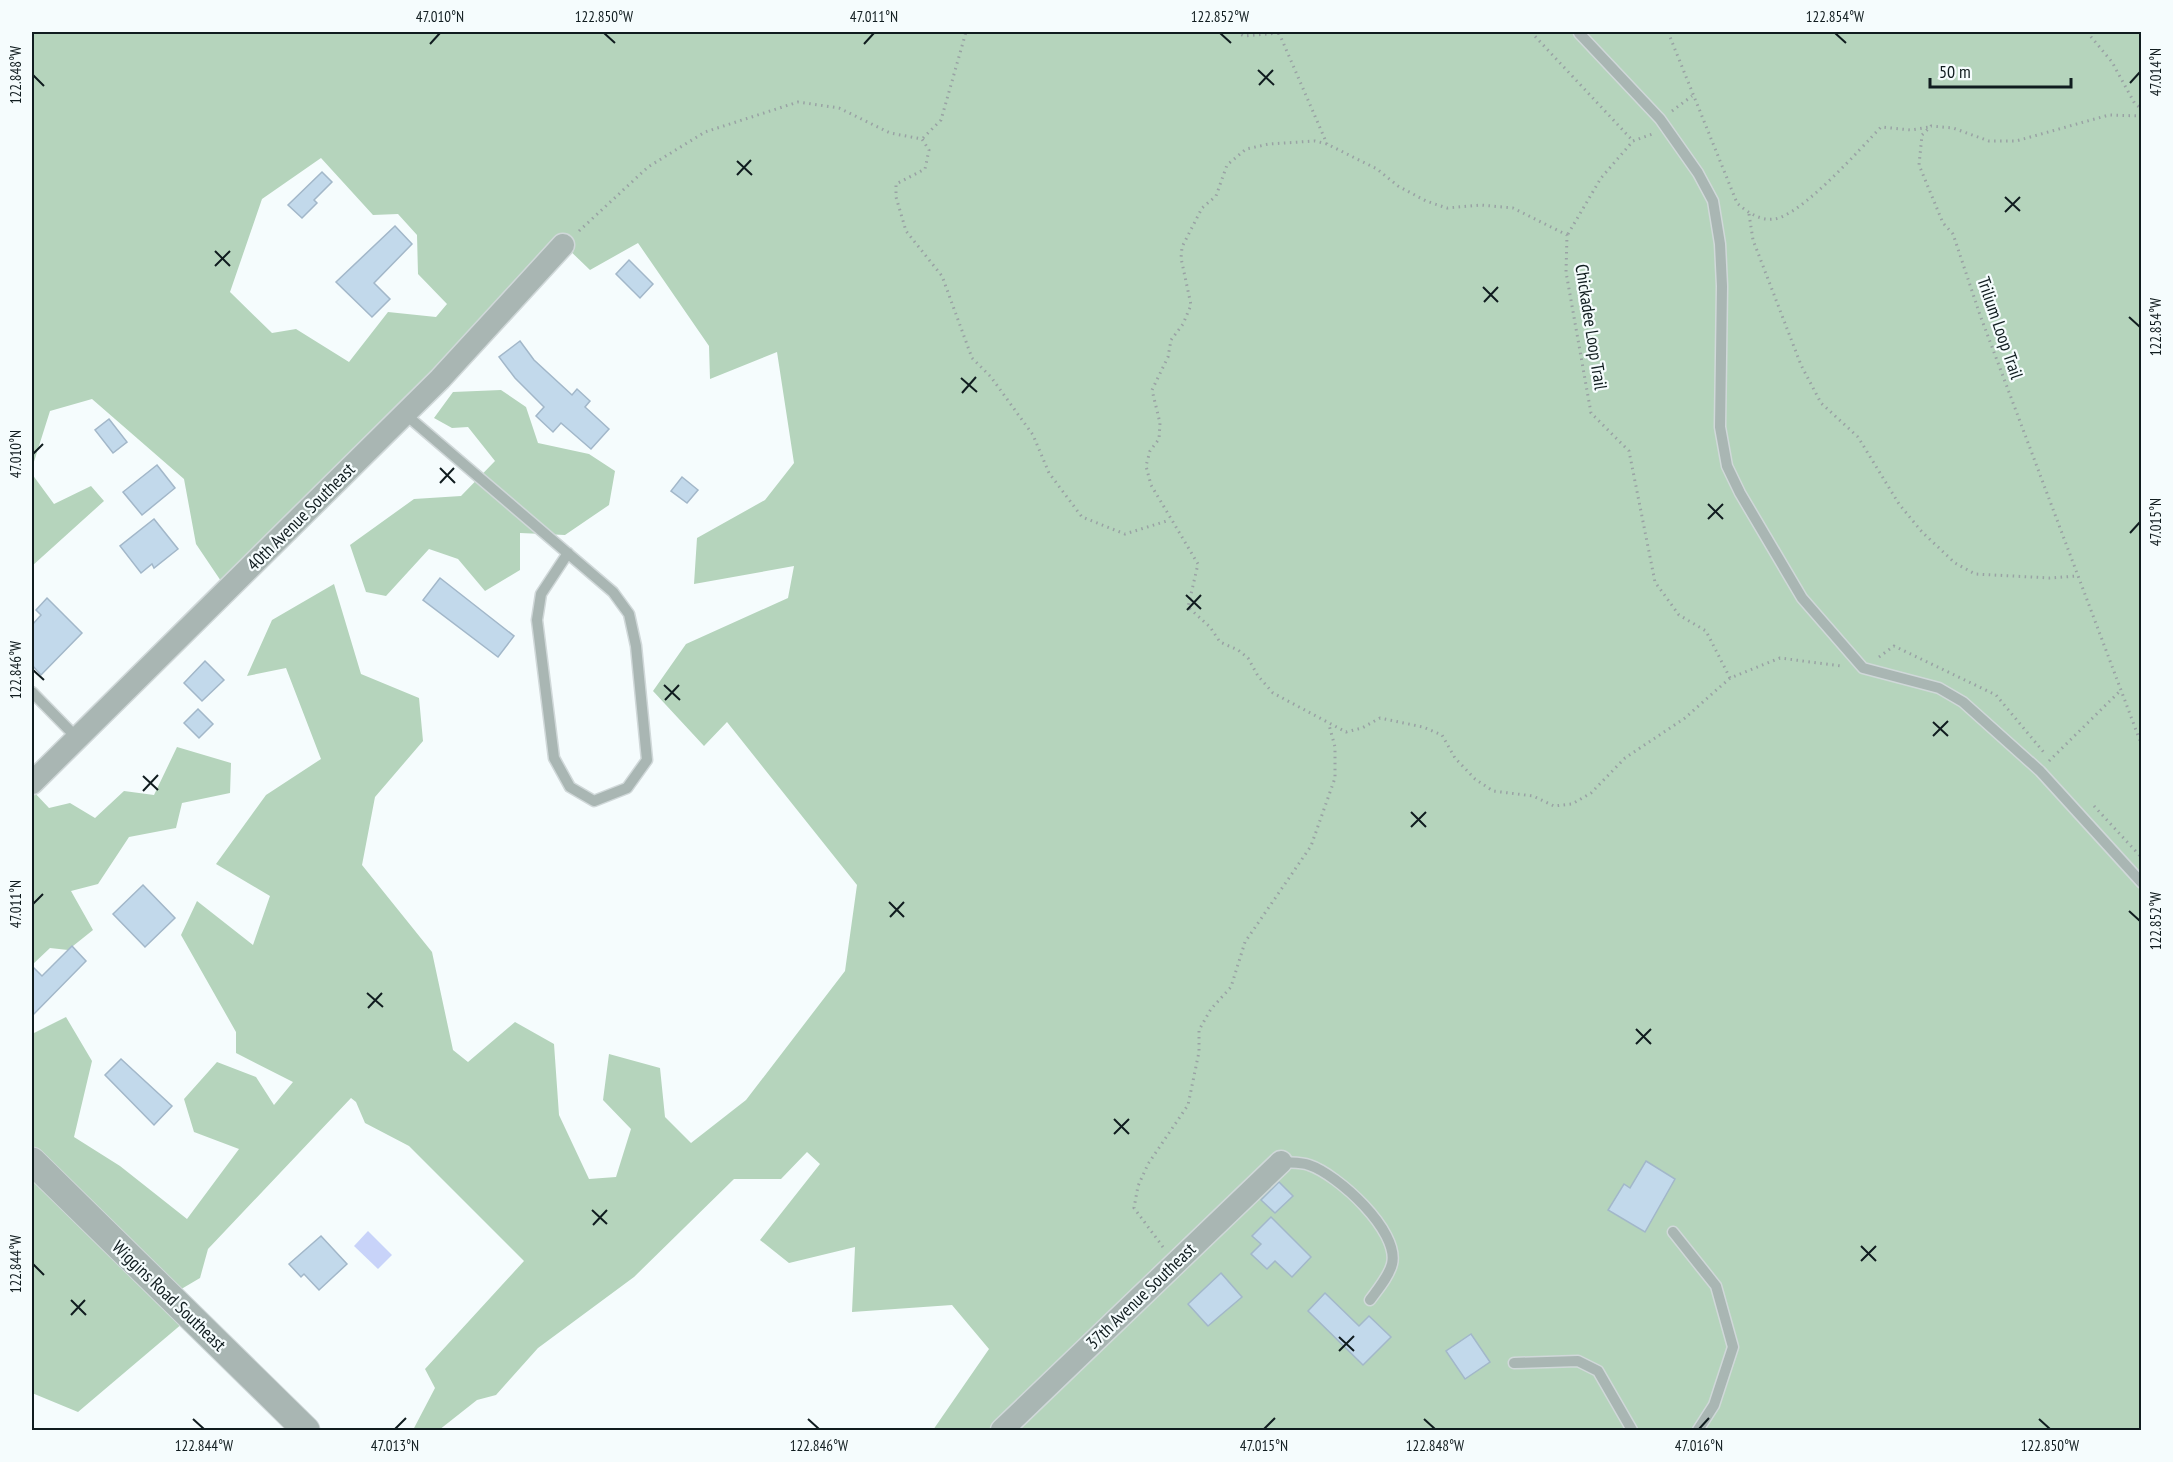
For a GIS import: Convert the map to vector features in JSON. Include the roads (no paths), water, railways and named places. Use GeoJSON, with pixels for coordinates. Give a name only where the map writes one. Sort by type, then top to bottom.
{"type":"FeatureCollection","features":[{"type":"Feature","properties":{"kind":"street","name":"40th Avenue Southeast"},"geometry":{"type":"LineString","coordinates":[[32,783],[405,414],[563,245]]}},
{"type":"Feature","properties":{"kind":"street","name":"Wiggins Road Southeast"},"geometry":{"type":"LineString","coordinates":[[32,1161],[306,1431]]}},
{"type":"Feature","properties":{"kind":"street","name":"37th Avenue Southeast"},"geometry":{"type":"LineString","coordinates":[[1002,1431],[1281,1162]]}},
{"type":"Feature","properties":{"kind":"lane"},"geometry":{"type":"LineString","coordinates":[[1579,33],[1660,119],[1698,173],[1713,201],[1720,244],[1722,286],[1719,427],[1727,466],[1740,493],[1802,598],[1863,668],[1939,688],[1963,702],[2040,771],[2142,883]]}},
{"type":"Feature","properties":{"kind":"lane"},"geometry":{"type":"LineString","coordinates":[[405,414],[568,553],[613,592],[628,614],[637,658],[647,760],[627,788],[594,801],[570,787],[554,758],[537,620],[541,594],[568,553]]}},
{"type":"Feature","properties":{"kind":"lane"},"geometry":{"type":"LineString","coordinates":[[32,692],[77,738]]}},
{"type":"Feature","properties":{"kind":"lane"},"geometry":{"type":"LineString","coordinates":[[1281,1162],[1308,1165],[1323,1172],[1379,1222],[1392,1252],[1392,1264],[1370,1300]]}},
{"type":"Feature","properties":{"kind":"lane"},"geometry":{"type":"LineString","coordinates":[[1672,1232],[1716,1286],[1733,1347],[1714,1405],[1698,1431]]}},
{"type":"Feature","properties":{"kind":"lane"},"geometry":{"type":"LineString","coordinates":[[1514,1363],[1578,1361],[1598,1371],[1632,1431]]}},
{"type":"Feature","properties":{"kind":"water"},"geometry":{"type":"Polygon","coordinates":[[[368,1231],[392,1255],[378,1269],[354,1246],[368,1231]]]}}]}
